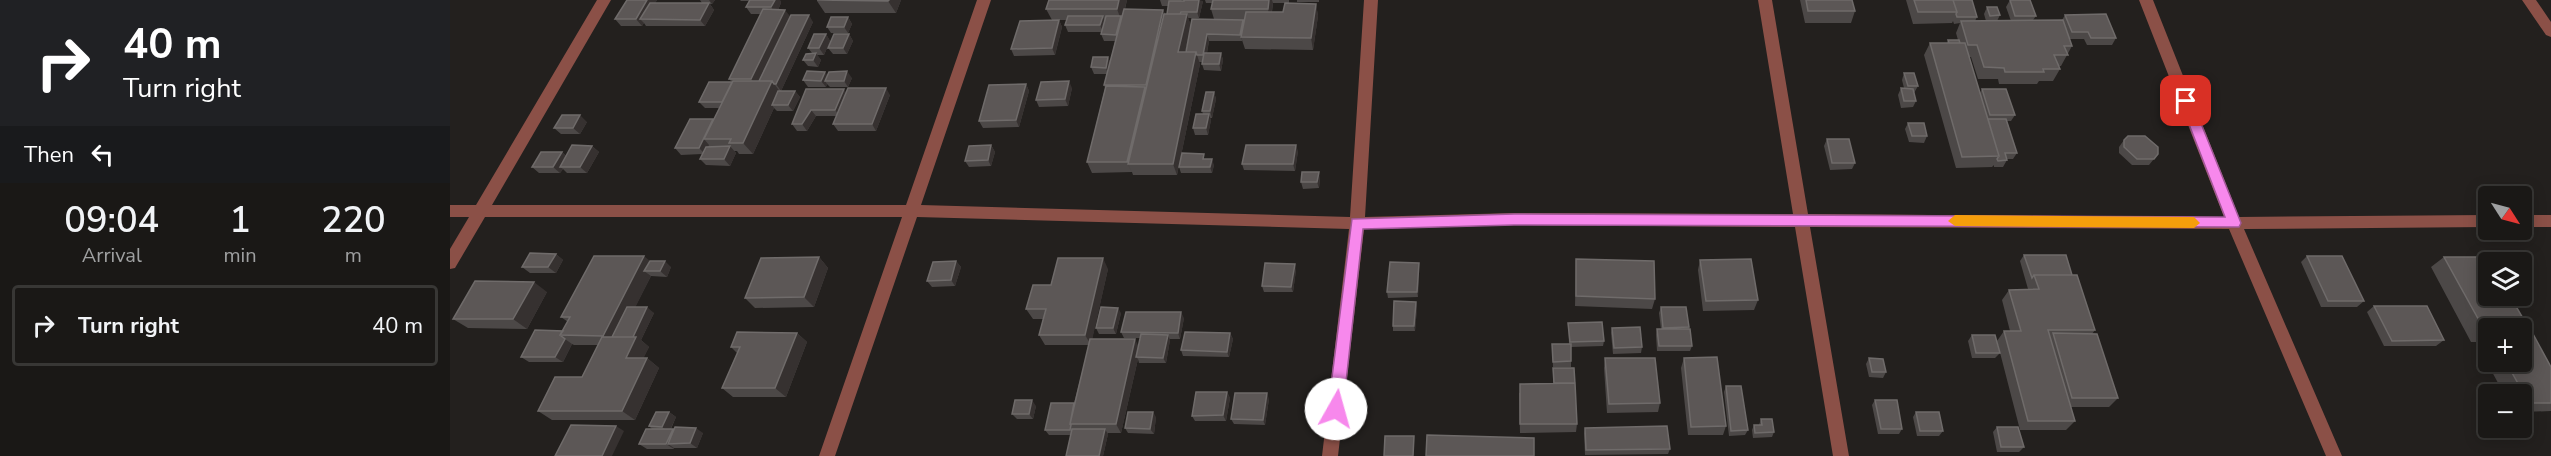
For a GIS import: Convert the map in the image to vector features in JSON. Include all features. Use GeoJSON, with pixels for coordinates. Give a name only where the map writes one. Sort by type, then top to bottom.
{"type":"FeatureCollection","features":[{"type":"Feature","properties":{"kind":"street"},"geometry":{"type":"LineString","coordinates":[[450,263],[604,0]]}},
{"type":"Feature","properties":{"kind":"street"},"geometry":{"type":"LineString","coordinates":[[827,456],[984,0]]}},
{"type":"Feature","properties":{"kind":"street"},"geometry":{"type":"LineString","coordinates":[[1330,456],[1357,223],[1371,0]]}},
{"type":"Feature","properties":{"kind":"street"},"geometry":{"type":"LineString","coordinates":[[1765,0],[1841,456]]}},
{"type":"Feature","properties":{"kind":"street"},"geometry":{"type":"LineString","coordinates":[[2146,0],[2234,223],[2334,456]]}},
{"type":"Feature","properties":{"kind":"street"},"geometry":{"type":"LineString","coordinates":[[2529,0],[2551,32]]}},
{"type":"Feature","properties":{"kind":"street"},"geometry":{"type":"LineString","coordinates":[[450,211],[912,211],[1357,223],[1514,219],[2234,223],[2478,221]]}},
{"type":"Feature","properties":{"kind":"street"},"geometry":{"type":"LineString","coordinates":[[2532,221],[2551,221]]}},
{"type":"Feature","properties":{"kind":"building"},"geometry":{"type":"Polygon","coordinates":[[[627,0],[647,0],[636,19],[615,19],[627,0]]]}},
{"type":"Feature","properties":{"kind":"building"},"geometry":{"type":"Polygon","coordinates":[[[750,0],[775,0],[771,7],[746,7],[750,0]]]}},
{"type":"Feature","properties":{"kind":"building"},"geometry":{"type":"Polygon","coordinates":[[[817,0],[889,0],[888,1],[817,0]]]}},
{"type":"Feature","properties":{"kind":"building"},"geometry":{"type":"Polygon","coordinates":[[[1049,0],[1119,0],[1117,9],[1046,9],[1049,0]]]}},
{"type":"Feature","properties":{"kind":"building"},"geometry":{"type":"Polygon","coordinates":[[[1199,0],[1197,12],[1167,14],[1169,1],[1199,0]]]}},
{"type":"Feature","properties":{"kind":"building"},"geometry":{"type":"Polygon","coordinates":[[[1213,0],[1269,0],[1268,9],[1211,9],[1213,0]]]}},
{"type":"Feature","properties":{"kind":"building"},"geometry":{"type":"Polygon","coordinates":[[[1806,0],[1852,0],[1855,11],[1808,11],[1806,0]]]}},
{"type":"Feature","properties":{"kind":"building"},"geometry":{"type":"Polygon","coordinates":[[[1914,0],[1953,0],[1957,12],[1918,12],[1914,0]]]}},
{"type":"Feature","properties":{"kind":"building"},"geometry":{"type":"Polygon","coordinates":[[[1953,0],[1972,0],[1977,17],[1957,17],[1953,0]]]}},
{"type":"Feature","properties":{"kind":"building"},"geometry":{"type":"Polygon","coordinates":[[[2010,0],[2030,0],[2036,16],[2015,16],[2010,0]]]}},
{"type":"Feature","properties":{"kind":"building"},"geometry":{"type":"Polygon","coordinates":[[[650,3],[709,3],[700,20],[640,19],[650,3]]]}},
{"type":"Feature","properties":{"kind":"building"},"geometry":{"type":"Polygon","coordinates":[[[1285,3],[1316,4],[1311,38],[1241,37],[1246,12],[1283,12],[1285,3]]]}},
{"type":"Feature","properties":{"kind":"building"},"geometry":{"type":"Polygon","coordinates":[[[1987,7],[1997,7],[2000,15],[1990,16],[1987,7]]]}},
{"type":"Feature","properties":{"kind":"building"},"geometry":{"type":"Polygon","coordinates":[[[763,9],[785,10],[751,79],[729,79],[763,9]]]}},
{"type":"Feature","properties":{"kind":"building"},"geometry":{"type":"Polygon","coordinates":[[[1124,9],[1163,10],[1146,85],[1104,85],[1124,9]]]}},
{"type":"Feature","properties":{"kind":"building"},"geometry":{"type":"Polygon","coordinates":[[[1164,14],[1187,14],[1178,52],[1196,52],[1173,164],[1128,164],[1164,14]]]}},
{"type":"Feature","properties":{"kind":"building"},"geometry":{"type":"Polygon","coordinates":[[[2106,14],[2116,38],[2091,38],[2088,32],[2072,32],[2065,15],[2106,14]]]}},
{"type":"Feature","properties":{"kind":"building"},"geometry":{"type":"Polygon","coordinates":[[[791,15],[809,15],[776,84],[772,81],[759,81],[791,15]]]}},
{"type":"Feature","properties":{"kind":"building"},"geometry":{"type":"Polygon","coordinates":[[[1068,16],[1103,16],[1100,25],[1065,25],[1068,16]]]}},
{"type":"Feature","properties":{"kind":"building"},"geometry":{"type":"Polygon","coordinates":[[[1106,16],[1121,16],[1116,35],[1101,34],[1106,16]]]}},
{"type":"Feature","properties":{"kind":"building"},"geometry":{"type":"Polygon","coordinates":[[[831,17],[848,17],[844,27],[827,27],[831,17]]]}},
{"type":"Feature","properties":{"kind":"building"},"geometry":{"type":"Polygon","coordinates":[[[1192,19],[1243,20],[1240,35],[1207,34],[1203,55],[1197,55],[1196,52],[1186,52],[1192,19]]]}},
{"type":"Feature","properties":{"kind":"building"},"geometry":{"type":"Polygon","coordinates":[[[1059,20],[1052,48],[1011,49],[1020,21],[1059,20]]]}},
{"type":"Feature","properties":{"kind":"building"},"geometry":{"type":"Polygon","coordinates":[[[2063,20],[2072,46],[2064,46],[2068,55],[2054,55],[2060,69],[2043,69],[2044,72],[2005,72],[2004,68],[1984,67],[1977,45],[1968,45],[1961,21],[2063,20]]]}},
{"type":"Feature","properties":{"kind":"building"},"geometry":{"type":"Polygon","coordinates":[[[814,34],[826,34],[819,48],[808,48],[814,34]]]}},
{"type":"Feature","properties":{"kind":"building"},"geometry":{"type":"Polygon","coordinates":[[[834,34],[849,34],[843,48],[828,48],[834,34]]]}},
{"type":"Feature","properties":{"kind":"building"},"geometry":{"type":"Polygon","coordinates":[[[1948,40],[1959,40],[1960,43],[1949,43],[1948,40]]]}},
{"type":"Feature","properties":{"kind":"building"},"geometry":{"type":"Polygon","coordinates":[[[1930,43],[1965,43],[1999,156],[1962,157],[1930,43]]]}},
{"type":"Feature","properties":{"kind":"building"},"geometry":{"type":"Polygon","coordinates":[[[816,53],[813,60],[803,60],[806,54],[816,53]]]}},
{"type":"Feature","properties":{"kind":"building"},"geometry":{"type":"Polygon","coordinates":[[[1204,53],[1221,53],[1219,64],[1202,64],[1204,53]]]}},
{"type":"Feature","properties":{"kind":"building"},"geometry":{"type":"Polygon","coordinates":[[[1093,57],[1108,57],[1106,68],[1091,67],[1093,57]]]}},
{"type":"Feature","properties":{"kind":"building"},"geometry":{"type":"Polygon","coordinates":[[[807,71],[825,72],[821,81],[803,80],[807,71]]]}},
{"type":"Feature","properties":{"kind":"building"},"geometry":{"type":"Polygon","coordinates":[[[847,71],[844,81],[825,81],[829,72],[847,71]]]}},
{"type":"Feature","properties":{"kind":"building"},"geometry":{"type":"Polygon","coordinates":[[[1904,73],[1914,73],[1918,86],[1908,86],[1904,73]]]}},
{"type":"Feature","properties":{"kind":"building"},"geometry":{"type":"Polygon","coordinates":[[[733,81],[772,81],[743,143],[729,143],[731,139],[704,139],[733,81]]]}},
{"type":"Feature","properties":{"kind":"building"},"geometry":{"type":"Polygon","coordinates":[[[1069,81],[1065,99],[1036,100],[1041,82],[1069,81]]]}},
{"type":"Feature","properties":{"kind":"building"},"geometry":{"type":"Polygon","coordinates":[[[709,82],[732,82],[722,102],[699,102],[709,82]]]}},
{"type":"Feature","properties":{"kind":"building"},"geometry":{"type":"Polygon","coordinates":[[[1026,84],[1016,120],[979,121],[989,85],[1026,84]]]}},
{"type":"Feature","properties":{"kind":"building"},"geometry":{"type":"Polygon","coordinates":[[[1106,86],[1145,87],[1127,162],[1087,162],[1106,86]]]}},
{"type":"Feature","properties":{"kind":"building"},"geometry":{"type":"Polygon","coordinates":[[[848,88],[886,88],[872,124],[833,124],[848,88]]]}},
{"type":"Feature","properties":{"kind":"building"},"geometry":{"type":"Polygon","coordinates":[[[1901,88],[1913,89],[1916,101],[1904,101],[1901,88]]]}},
{"type":"Feature","properties":{"kind":"building"},"geometry":{"type":"Polygon","coordinates":[[[806,89],[844,89],[835,110],[811,110],[802,124],[792,124],[806,89]]]}},
{"type":"Feature","properties":{"kind":"building"},"geometry":{"type":"Polygon","coordinates":[[[1982,89],[2006,89],[2015,115],[1990,115],[1982,89]]]}},
{"type":"Feature","properties":{"kind":"building"},"geometry":{"type":"Polygon","coordinates":[[[778,91],[795,91],[788,105],[772,105],[778,91]]]}},
{"type":"Feature","properties":{"kind":"building"},"geometry":{"type":"Polygon","coordinates":[[[1206,92],[1214,92],[1210,111],[1202,111],[1206,92]]]}},
{"type":"Feature","properties":{"kind":"building"},"geometry":{"type":"Polygon","coordinates":[[[1196,114],[1209,114],[1206,128],[1193,128],[1196,114]]]}},
{"type":"Feature","properties":{"kind":"building"},"geometry":{"type":"Polygon","coordinates":[[[562,115],[580,115],[573,128],[554,128],[562,115]]]}},
{"type":"Feature","properties":{"kind":"building"},"geometry":{"type":"Polygon","coordinates":[[[690,119],[713,119],[699,148],[675,148],[690,119]]]}},
{"type":"Feature","properties":{"kind":"building"},"geometry":{"type":"Polygon","coordinates":[[[1988,119],[2006,119],[2017,153],[2005,153],[2007,160],[1998,161],[1997,159],[1999,156],[1988,119]]]}},
{"type":"Feature","properties":{"kind":"building"},"geometry":{"type":"Polygon","coordinates":[[[1908,123],[1924,123],[1927,136],[1912,136],[1908,123]]]}},
{"type":"Feature","properties":{"kind":"building"},"geometry":{"type":"Polygon","coordinates":[[[2128,136],[2145,136],[2158,147],[2158,154],[2154,159],[2137,159],[2124,147],[2124,140],[2128,136]]]}},
{"type":"Feature","properties":{"kind":"building"},"geometry":{"type":"Polygon","coordinates":[[[1827,139],[1849,139],[1855,163],[1832,163],[1827,139]]]}},
{"type":"Feature","properties":{"kind":"building"},"geometry":{"type":"Polygon","coordinates":[[[572,145],[592,146],[580,167],[560,167],[572,145]]]}},
{"type":"Feature","properties":{"kind":"building"},"geometry":{"type":"Polygon","coordinates":[[[991,145],[988,160],[965,161],[969,146],[991,145]]]}},
{"type":"Feature","properties":{"kind":"building"},"geometry":{"type":"Polygon","coordinates":[[[1246,145],[1296,145],[1293,164],[1242,164],[1246,145]]]}},
{"type":"Feature","properties":{"kind":"building"},"geometry":{"type":"Polygon","coordinates":[[[730,146],[724,159],[700,159],[706,147],[730,146]]]}},
{"type":"Feature","properties":{"kind":"building"},"geometry":{"type":"Polygon","coordinates":[[[541,152],[562,152],[553,167],[532,167],[541,152]]]}},
{"type":"Feature","properties":{"kind":"building"},"geometry":{"type":"Polygon","coordinates":[[[1182,153],[1204,154],[1203,159],[1212,159],[1210,167],[1179,167],[1182,153]]]}},
{"type":"Feature","properties":{"kind":"building"},"geometry":{"type":"Polygon","coordinates":[[[1302,172],[1319,172],[1317,182],[1301,182],[1302,172]]]}},
{"type":"Feature","properties":{"kind":"building"},"geometry":{"type":"Polygon","coordinates":[[[530,253],[556,254],[548,267],[522,267],[530,253]]]}},
{"type":"Feature","properties":{"kind":"building"},"geometry":{"type":"Polygon","coordinates":[[[2024,255],[2066,255],[2072,275],[2034,275],[2032,278],[2024,255]]]}},
{"type":"Feature","properties":{"kind":"building"},"geometry":{"type":"Polygon","coordinates":[[[594,256],[644,256],[603,336],[560,335],[570,317],[561,317],[594,256]]]}},
{"type":"Feature","properties":{"kind":"building"},"geometry":{"type":"Polygon","coordinates":[[[2307,256],[2342,256],[2364,301],[2328,301],[2307,256]]]}},
{"type":"Feature","properties":{"kind":"building"},"geometry":{"type":"Polygon","coordinates":[[[819,257],[804,297],[745,298],[761,258],[819,257]]]}},
{"type":"Feature","properties":{"kind":"building"},"geometry":{"type":"Polygon","coordinates":[[[2444,257],[2478,257],[2478,306],[2516,306],[2523,318],[2478,319],[2444,257]]]}},
{"type":"Feature","properties":{"kind":"building"},"geometry":{"type":"Polygon","coordinates":[[[1058,258],[1103,258],[1085,335],[1039,335],[1046,309],[1026,309],[1033,285],[1051,285],[1058,258]]]}},
{"type":"Feature","properties":{"kind":"building"},"geometry":{"type":"Polygon","coordinates":[[[1576,259],[1654,261],[1655,299],[1576,296],[1576,259]]]}},
{"type":"Feature","properties":{"kind":"building"},"geometry":{"type":"Polygon","coordinates":[[[1751,259],[1758,300],[1706,301],[1700,260],[1751,259]]]}},
{"type":"Feature","properties":{"kind":"building"},"geometry":{"type":"Polygon","coordinates":[[[650,261],[665,261],[660,271],[644,271],[650,261]]]}},
{"type":"Feature","properties":{"kind":"building"},"geometry":{"type":"Polygon","coordinates":[[[956,261],[951,280],[927,281],[933,262],[956,261]]]}},
{"type":"Feature","properties":{"kind":"building"},"geometry":{"type":"Polygon","coordinates":[[[1390,262],[1419,263],[1417,292],[1387,292],[1390,262]]]}},
{"type":"Feature","properties":{"kind":"building"},"geometry":{"type":"Polygon","coordinates":[[[1265,263],[1295,264],[1291,287],[1262,286],[1265,263]]]}},
{"type":"Feature","properties":{"kind":"building"},"geometry":{"type":"Polygon","coordinates":[[[2034,275],[2077,275],[2095,330],[2048,330],[2075,421],[2028,421],[2004,331],[2021,331],[2009,290],[2039,289],[2034,275]]]}},
{"type":"Feature","properties":{"kind":"building"},"geometry":{"type":"Polygon","coordinates":[[[475,281],[534,282],[513,319],[453,319],[475,281]]]}},
{"type":"Feature","properties":{"kind":"building"},"geometry":{"type":"Polygon","coordinates":[[[1394,301],[1416,302],[1414,326],[1393,326],[1394,301]]]}},
{"type":"Feature","properties":{"kind":"building"},"geometry":{"type":"Polygon","coordinates":[[[2374,306],[2427,306],[2444,340],[2392,341],[2374,306]]]}},
{"type":"Feature","properties":{"kind":"building"},"geometry":{"type":"Polygon","coordinates":[[[627,307],[647,307],[633,337],[612,337],[627,307]]]}},
{"type":"Feature","properties":{"kind":"building"},"geometry":{"type":"Polygon","coordinates":[[[1101,307],[1118,308],[1113,328],[1096,328],[1101,307]]]}},
{"type":"Feature","properties":{"kind":"building"},"geometry":{"type":"Polygon","coordinates":[[[1661,307],[1686,307],[1689,327],[1663,328],[1661,307]]]}},
{"type":"Feature","properties":{"kind":"building"},"geometry":{"type":"Polygon","coordinates":[[[1126,312],[1181,312],[1178,333],[1121,332],[1126,312]]]}},
{"type":"Feature","properties":{"kind":"building"},"geometry":{"type":"Polygon","coordinates":[[[1602,322],[1604,341],[1570,342],[1568,323],[1602,322]]]}},
{"type":"Feature","properties":{"kind":"building"},"geometry":{"type":"Polygon","coordinates":[[[1640,327],[1642,347],[1614,348],[1612,328],[1640,327]]]}},
{"type":"Feature","properties":{"kind":"building"},"geometry":{"type":"Polygon","coordinates":[[[1657,329],[1690,329],[1692,346],[1659,346],[1657,329]]]}},
{"type":"Feature","properties":{"kind":"building"},"geometry":{"type":"Polygon","coordinates":[[[535,330],[563,331],[560,335],[565,339],[555,357],[521,357],[535,330]]]}},
{"type":"Feature","properties":{"kind":"building"},"geometry":{"type":"Polygon","coordinates":[[[737,332],[797,333],[775,388],[722,388],[740,347],[731,347],[737,332]]]}},
{"type":"Feature","properties":{"kind":"building"},"geometry":{"type":"Polygon","coordinates":[[[1185,332],[1230,333],[1227,352],[1181,350],[1185,332]]]}},
{"type":"Feature","properties":{"kind":"building"},"geometry":{"type":"Polygon","coordinates":[[[2053,333],[2097,334],[2118,398],[2072,398],[2053,333]]]}},
{"type":"Feature","properties":{"kind":"building"},"geometry":{"type":"Polygon","coordinates":[[[1141,334],[1168,335],[1163,358],[1136,357],[1141,334]]]}},
{"type":"Feature","properties":{"kind":"building"},"geometry":{"type":"Polygon","coordinates":[[[2533,334],[2551,367],[2551,403],[2532,403],[2532,384],[2518,384],[2512,372],[2532,372],[2533,334]]]}},
{"type":"Feature","properties":{"kind":"building"},"geometry":{"type":"Polygon","coordinates":[[[1972,335],[1995,335],[2000,353],[1976,353],[1972,335]]]}},
{"type":"Feature","properties":{"kind":"building"},"geometry":{"type":"Polygon","coordinates":[[[602,337],[636,337],[626,358],[647,358],[622,411],[538,411],[555,377],[582,377],[602,337]]]}},
{"type":"Feature","properties":{"kind":"building"},"geometry":{"type":"Polygon","coordinates":[[[1090,339],[1135,339],[1116,424],[1070,424],[1090,339]]]}},
{"type":"Feature","properties":{"kind":"building"},"geometry":{"type":"Polygon","coordinates":[[[1552,344],[1571,344],[1571,361],[1553,362],[1552,344]]]}},
{"type":"Feature","properties":{"kind":"building"},"geometry":{"type":"Polygon","coordinates":[[[1717,357],[1726,426],[1691,427],[1684,358],[1717,357]]]}},
{"type":"Feature","properties":{"kind":"building"},"geometry":{"type":"Polygon","coordinates":[[[1605,358],[1655,358],[1660,403],[1609,404],[1605,358]]]}},
{"type":"Feature","properties":{"kind":"building"},"geometry":{"type":"Polygon","coordinates":[[[1869,358],[1883,359],[1886,372],[1872,372],[1869,358]]]}},
{"type":"Feature","properties":{"kind":"building"},"geometry":{"type":"Polygon","coordinates":[[[1553,368],[1574,368],[1575,383],[1554,383],[1553,368]]]}},
{"type":"Feature","properties":{"kind":"building"},"geometry":{"type":"Polygon","coordinates":[[[1575,383],[1577,424],[1520,424],[1520,384],[1575,383]]]}},
{"type":"Feature","properties":{"kind":"building"},"geometry":{"type":"Polygon","coordinates":[[[1726,386],[1741,386],[1748,430],[1731,431],[1726,386]]]}},
{"type":"Feature","properties":{"kind":"building"},"geometry":{"type":"Polygon","coordinates":[[[1196,392],[1227,392],[1223,415],[1192,416],[1196,392]]]}},
{"type":"Feature","properties":{"kind":"building"},"geometry":{"type":"Polygon","coordinates":[[[1235,393],[1267,393],[1263,420],[1231,419],[1235,393]]]}},
{"type":"Feature","properties":{"kind":"building"},"geometry":{"type":"Polygon","coordinates":[[[1015,400],[1032,400],[1029,414],[1012,414],[1015,400]]]}},
{"type":"Feature","properties":{"kind":"building"},"geometry":{"type":"Polygon","coordinates":[[[1875,400],[1897,400],[1902,429],[1881,429],[1875,400]]]}},
{"type":"Feature","properties":{"kind":"building"},"geometry":{"type":"Polygon","coordinates":[[[1051,403],[1074,403],[1070,430],[1045,430],[1051,403]]]}},
{"type":"Feature","properties":{"kind":"building"},"geometry":{"type":"Polygon","coordinates":[[[656,412],[669,412],[662,427],[649,426],[656,412]]]}},
{"type":"Feature","properties":{"kind":"building"},"geometry":{"type":"Polygon","coordinates":[[[1128,412],[1153,412],[1150,429],[1125,428],[1128,412]]]}},
{"type":"Feature","properties":{"kind":"building"},"geometry":{"type":"Polygon","coordinates":[[[1916,412],[1939,412],[1943,431],[1920,431],[1916,412]]]}},
{"type":"Feature","properties":{"kind":"building"},"geometry":{"type":"Polygon","coordinates":[[[1761,419],[1772,419],[1774,432],[1755,433],[1754,425],[1762,425],[1761,419]]]}},
{"type":"Feature","properties":{"kind":"building"},"geometry":{"type":"Polygon","coordinates":[[[571,425],[616,426],[602,456],[555,456],[571,425]]]}},
{"type":"Feature","properties":{"kind":"building"},"geometry":{"type":"Polygon","coordinates":[[[1667,426],[1670,449],[1586,450],[1585,428],[1667,426]]]}},
{"type":"Feature","properties":{"kind":"building"},"geometry":{"type":"Polygon","coordinates":[[[675,427],[696,428],[690,443],[668,444],[675,427]]]}},
{"type":"Feature","properties":{"kind":"building"},"geometry":{"type":"Polygon","coordinates":[[[1997,427],[2018,427],[2024,447],[2001,447],[1997,427]]]}},
{"type":"Feature","properties":{"kind":"building"},"geometry":{"type":"Polygon","coordinates":[[[646,429],[673,429],[666,444],[639,444],[646,429]]]}},
{"type":"Feature","properties":{"kind":"building"},"geometry":{"type":"Polygon","coordinates":[[[1072,429],[1105,429],[1099,456],[1066,456],[1072,429]]]}},
{"type":"Feature","properties":{"kind":"building"},"geometry":{"type":"Polygon","coordinates":[[[1427,435],[1534,438],[1534,456],[1426,456],[1427,435]]]}},
{"type":"Feature","properties":{"kind":"building"},"geometry":{"type":"Polygon","coordinates":[[[1385,436],[1414,436],[1413,456],[1384,456],[1385,436]]]}},
{"type":"Feature","properties":{"kind":"slow traffic"},"geometry":{"type":"LineString","coordinates":[[1955,221],[2194,223]]}},
{"type":"Feature","properties":{"kind":"route"},"geometry":{"type":"LineString","coordinates":[[1336,409],[1357,223],[1514,219],[2234,223],[2186,101]]}}]}
